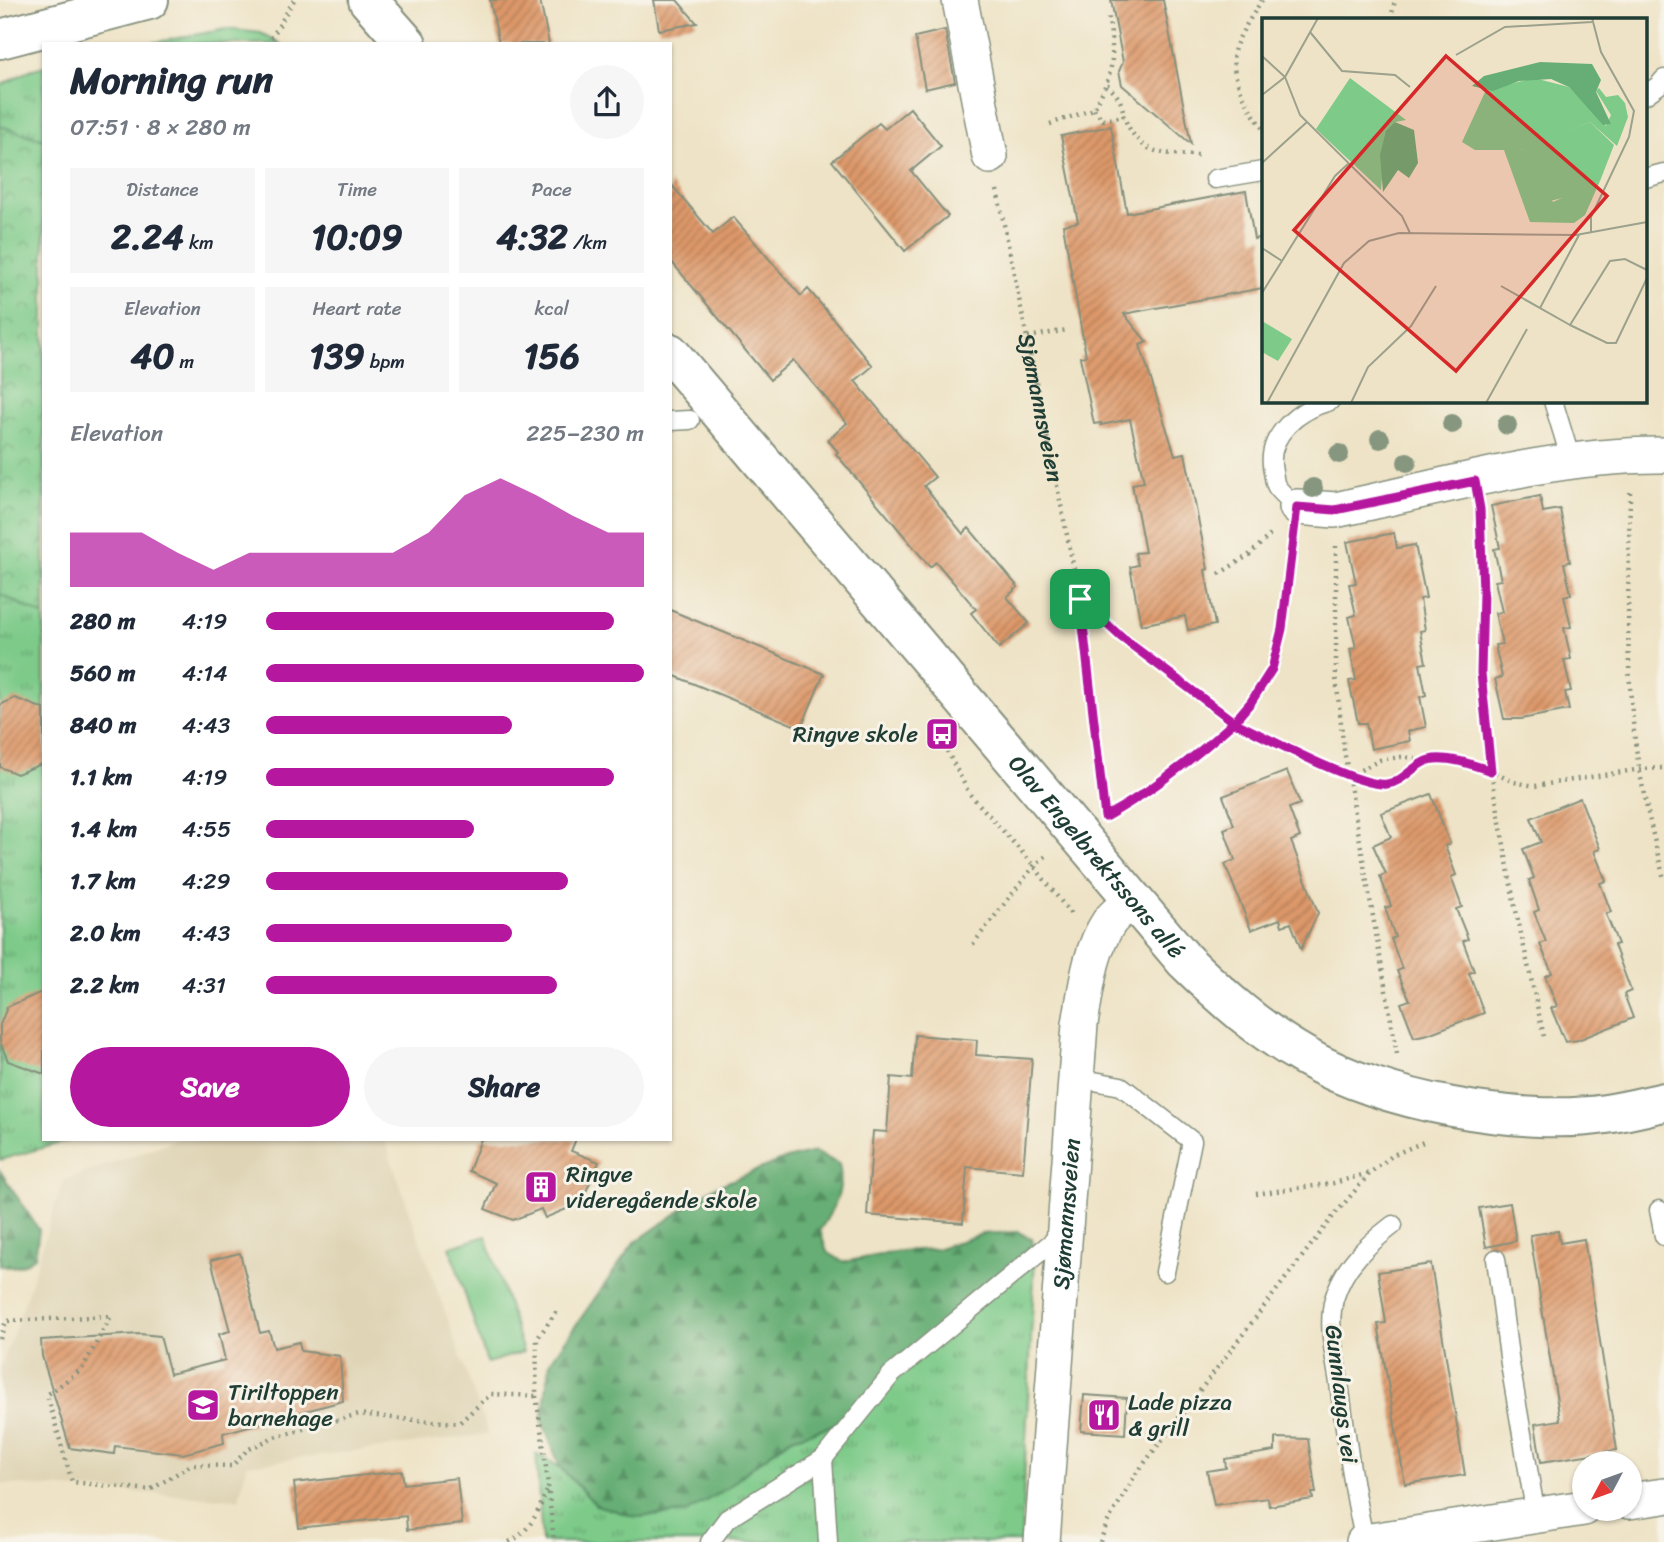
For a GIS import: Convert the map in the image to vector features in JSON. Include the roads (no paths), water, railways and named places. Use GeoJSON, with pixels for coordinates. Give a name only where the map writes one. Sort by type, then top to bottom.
{"type":"FeatureCollection","features":[{"type":"Feature","properties":{"kind":"street"},"geometry":{"type":"LineString","coordinates":[[0,39],[149,0]]}},
{"type":"Feature","properties":{"kind":"street"},"geometry":{"type":"LineString","coordinates":[[368,0],[405,42]]}},
{"type":"Feature","properties":{"kind":"street"},"geometry":{"type":"LineString","coordinates":[[960,0],[990,156]]}},
{"type":"Feature","properties":{"kind":"street","name":"Olav Engelbrektssons allé"},"geometry":{"type":"LineString","coordinates":[[672,355],[1185,961],[1222,997],[1262,1029],[1307,1058],[1366,1085],[1426,1102],[1544,1117],[1605,1114],[1664,1102]]}},
{"type":"Feature","properties":{"kind":"street"},"geometry":{"type":"LineString","coordinates":[[1297,507],[1335,510],[1571,460],[1664,455]]}},
{"type":"Feature","properties":{"kind":"street","name":"Sjømannsveien"},"geometry":{"type":"LineString","coordinates":[[1042,1542],[1080,1024],[1091,962],[1100,937],[1110,920],[1133,899]]}},
{"type":"Feature","properties":{"kind":"street"},"geometry":{"type":"LineString","coordinates":[[1642,1500],[1664,1496]]}},
{"type":"Feature","properties":{"kind":"street","name":"Gunnlaugs vei"},"geometry":{"type":"LineString","coordinates":[[1364,1542],[1572,1510]]}},
{"type":"Feature","properties":{"kind":"lane"},"geometry":{"type":"LineString","coordinates":[[1646,94],[1664,79]]}},
{"type":"Feature","properties":{"kind":"lane"},"geometry":{"type":"LineString","coordinates":[[1218,179],[1262,171]]}},
{"type":"Feature","properties":{"kind":"lane"},"geometry":{"type":"LineString","coordinates":[[1646,177],[1664,173]]}},
{"type":"Feature","properties":{"kind":"lane"},"geometry":{"type":"LineString","coordinates":[[1297,507],[1276,485],[1270,457],[1277,440],[1295,417],[1315,405],[1326,402]]}},
{"type":"Feature","properties":{"kind":"lane"},"geometry":{"type":"LineString","coordinates":[[1553,402],[1571,460]]}},
{"type":"Feature","properties":{"kind":"lane"},"geometry":{"type":"LineString","coordinates":[[672,421],[690,420]]}},
{"type":"Feature","properties":{"kind":"lane"},"geometry":{"type":"LineString","coordinates":[[1078,1078],[1121,1086],[1192,1141],[1165,1272]]}},
{"type":"Feature","properties":{"kind":"lane"},"geometry":{"type":"LineString","coordinates":[[1659,1210],[1664,1236]]}},
{"type":"Feature","properties":{"kind":"lane","name":"Gunnlaugs vei"},"geometry":{"type":"LineString","coordinates":[[1364,1542],[1331,1324],[1334,1299],[1349,1265],[1366,1246],[1393,1225]]}},
{"type":"Feature","properties":{"kind":"lane"},"geometry":{"type":"LineString","coordinates":[[710,1542],[727,1519],[823,1459],[891,1375],[1066,1231]]}},
{"type":"Feature","properties":{"kind":"lane"},"geometry":{"type":"LineString","coordinates":[[1496,1259],[1510,1364],[1536,1516]]}},
{"type":"Feature","properties":{"kind":"lane"},"geometry":{"type":"LineString","coordinates":[[823,1459],[828,1542]]}},
{"type":"Feature","properties":{"kind":"place","name":"Ringve skole"},"geometry":{"type":"Point","coordinates":[942,734]}},
{"type":"Feature","properties":{"kind":"place","name":"Ringve videregående skole"},"geometry":{"type":"Point","coordinates":[541,1187]}},
{"type":"Feature","properties":{"kind":"place","name":"Tiriltoppen barnehage"},"geometry":{"type":"Point","coordinates":[203,1405]}},
{"type":"Feature","properties":{"kind":"place","name":"Lade pizza & grill"},"geometry":{"type":"Point","coordinates":[1104,1415]}}]}
